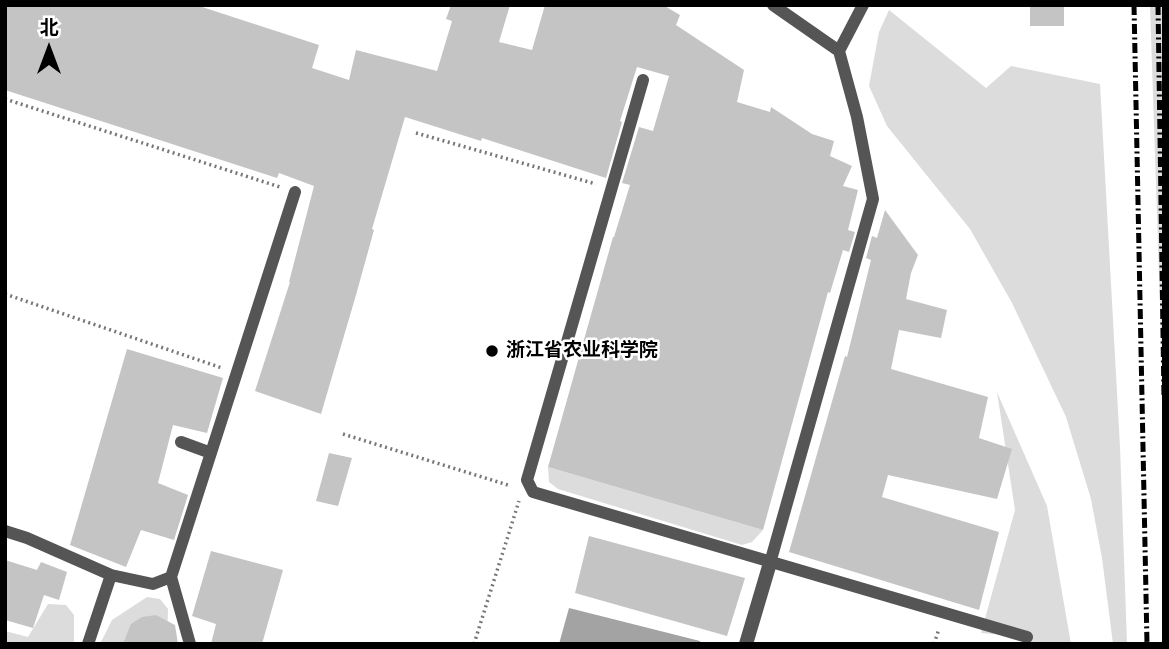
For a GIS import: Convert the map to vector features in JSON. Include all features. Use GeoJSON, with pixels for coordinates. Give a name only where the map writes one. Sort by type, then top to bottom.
{"type":"FeatureCollection","features":[{"type":"Feature","properties":{"kind":"street"},"geometry":{"type":"LineString","coordinates":[[746,644],[770,563]]}},
{"type":"Feature","properties":{"kind":"lane"},"geometry":{"type":"LineString","coordinates":[[770,563],[873,199],[857,117],[839,51],[773,5]]}},
{"type":"Feature","properties":{"kind":"lane"},"geometry":{"type":"LineString","coordinates":[[839,51],[863,5]]}},
{"type":"Feature","properties":{"kind":"lane"},"geometry":{"type":"LineString","coordinates":[[643,80],[527,480],[528,491],[1027,637]]}},
{"type":"Feature","properties":{"kind":"lane"},"geometry":{"type":"LineString","coordinates":[[190,644],[171,577],[295,192]]}},
{"type":"Feature","properties":{"kind":"lane"},"geometry":{"type":"LineString","coordinates":[[181,442],[211,453]]}},
{"type":"Feature","properties":{"kind":"lane"},"geometry":{"type":"LineString","coordinates":[[5,531],[111,575],[153,584],[171,577]]}},
{"type":"Feature","properties":{"kind":"lane"},"geometry":{"type":"LineString","coordinates":[[88,644],[111,575]]}},
{"type":"Feature","properties":{"kind":"path"},"geometry":{"type":"LineString","coordinates":[[5,99],[295,192]]}},
{"type":"Feature","properties":{"kind":"path"},"geometry":{"type":"LineString","coordinates":[[416,133],[612,189]]}},
{"type":"Feature","properties":{"kind":"path"},"geometry":{"type":"LineString","coordinates":[[5,293],[237,373]]}},
{"type":"Feature","properties":{"kind":"path"},"geometry":{"type":"LineString","coordinates":[[343,434],[528,491],[474,644]]}},
{"type":"Feature","properties":{"kind":"shaded area"},"geometry":{"type":"Polygon","coordinates":[[[1150,5],[1164,5],[1164,425],[1150,5]]]}},
{"type":"Feature","properties":{"kind":"shaded area"},"geometry":{"type":"Polygon","coordinates":[[[889,10],[986,88],[1011,66],[1100,84],[1120,447],[1127,644],[1113,644],[1091,499],[1066,417],[1012,303],[970,229],[887,126],[869,86],[879,32],[889,10]]]}},
{"type":"Feature","properties":{"kind":"shaded area"},"geometry":{"type":"Polygon","coordinates":[[[997,392],[1047,506],[1071,644],[1027,644],[1027,637],[981,633],[1015,510],[997,392]]]}},
{"type":"Feature","properties":{"kind":"shaded area"},"geometry":{"type":"Polygon","coordinates":[[[548,467],[763,530],[752,542],[742,545],[558,489],[549,482],[548,467]]]}},
{"type":"Feature","properties":{"kind":"shaded area"},"geometry":{"type":"Polygon","coordinates":[[[147,597],[160,599],[168,609],[167,644],[100,644],[112,620],[147,597]]]}},
{"type":"Feature","properties":{"kind":"shaded area"},"geometry":{"type":"Polygon","coordinates":[[[48,604],[66,605],[74,615],[74,644],[5,644],[5,631],[28,637],[48,604]]]}},
{"type":"Feature","properties":{"kind":"shaded area"},"geometry":{"type":"Polygon","coordinates":[[[569,608],[700,641],[701,644],[559,644],[569,608]]]}},
{"type":"Feature","properties":{"kind":"building"},"geometry":{"type":"Polygon","coordinates":[[[5,5],[196,5],[319,45],[312,68],[349,80],[356,50],[437,71],[452,21],[446,19],[451,5],[510,5],[499,42],[532,50],[545,5],[663,5],[680,15],[676,25],[744,70],[737,102],[770,112],[771,107],[812,134],[834,141],[830,156],[852,166],[843,186],[858,190],[848,230],[855,232],[849,252],[843,250],[830,293],[828,292],[763,530],[548,467],[630,185],[622,183],[639,127],[653,131],[669,76],[637,67],[606,178],[482,138],[481,141],[405,117],[321,414],[255,391],[290,282],[314,186],[279,173],[277,178],[5,90],[5,5]]]}},
{"type":"Feature","properties":{"kind":"building"},"geometry":{"type":"Polygon","coordinates":[[[1030,5],[1064,5],[1064,26],[1030,26],[1030,5]]]}},
{"type":"Feature","properties":{"kind":"building"},"geometry":{"type":"Polygon","coordinates":[[[885,210],[918,255],[906,299],[947,310],[941,338],[899,330],[891,369],[988,397],[979,438],[1012,449],[997,499],[888,475],[882,497],[999,532],[979,610],[789,552],[845,356],[847,357],[871,260],[866,258],[872,236],[877,238],[885,210]]]}},
{"type":"Feature","properties":{"kind":"building"},"geometry":{"type":"Polygon","coordinates":[[[127,349],[223,378],[207,433],[173,425],[158,483],[188,495],[174,540],[141,530],[126,567],[70,545],[127,349]]]}},
{"type":"Feature","properties":{"kind":"building"},"geometry":{"type":"Polygon","coordinates":[[[329,453],[352,458],[338,506],[316,501],[329,453]]]}},
{"type":"Feature","properties":{"kind":"building"},"geometry":{"type":"Polygon","coordinates":[[[589,536],[745,578],[727,636],[575,593],[589,536]]]}},
{"type":"Feature","properties":{"kind":"building"},"geometry":{"type":"Polygon","coordinates":[[[211,551],[283,570],[262,644],[211,644],[216,624],[192,616],[211,551]]]}},
{"type":"Feature","properties":{"kind":"building"},"geometry":{"type":"Polygon","coordinates":[[[5,560],[37,570],[41,562],[67,572],[59,600],[44,595],[33,628],[5,620],[5,560]]]}},
{"type":"Feature","properties":{"kind":"building"},"geometry":{"type":"Polygon","coordinates":[[[156,615],[175,625],[178,644],[123,644],[131,624],[142,617],[156,615]]]}},
{"type":"Feature","properties":{"kind":"railway"},"geometry":{"type":"LineString","coordinates":[[1134,5],[1147,644]]}},
{"type":"Feature","properties":{"kind":"railway"},"geometry":{"type":"LineString","coordinates":[[1158,5],[1164,398]]}},
{"type":"Feature","properties":{"kind":"place","name":"浙江省农业科学院"},"geometry":{"type":"Point","coordinates":[492,351]}}]}
